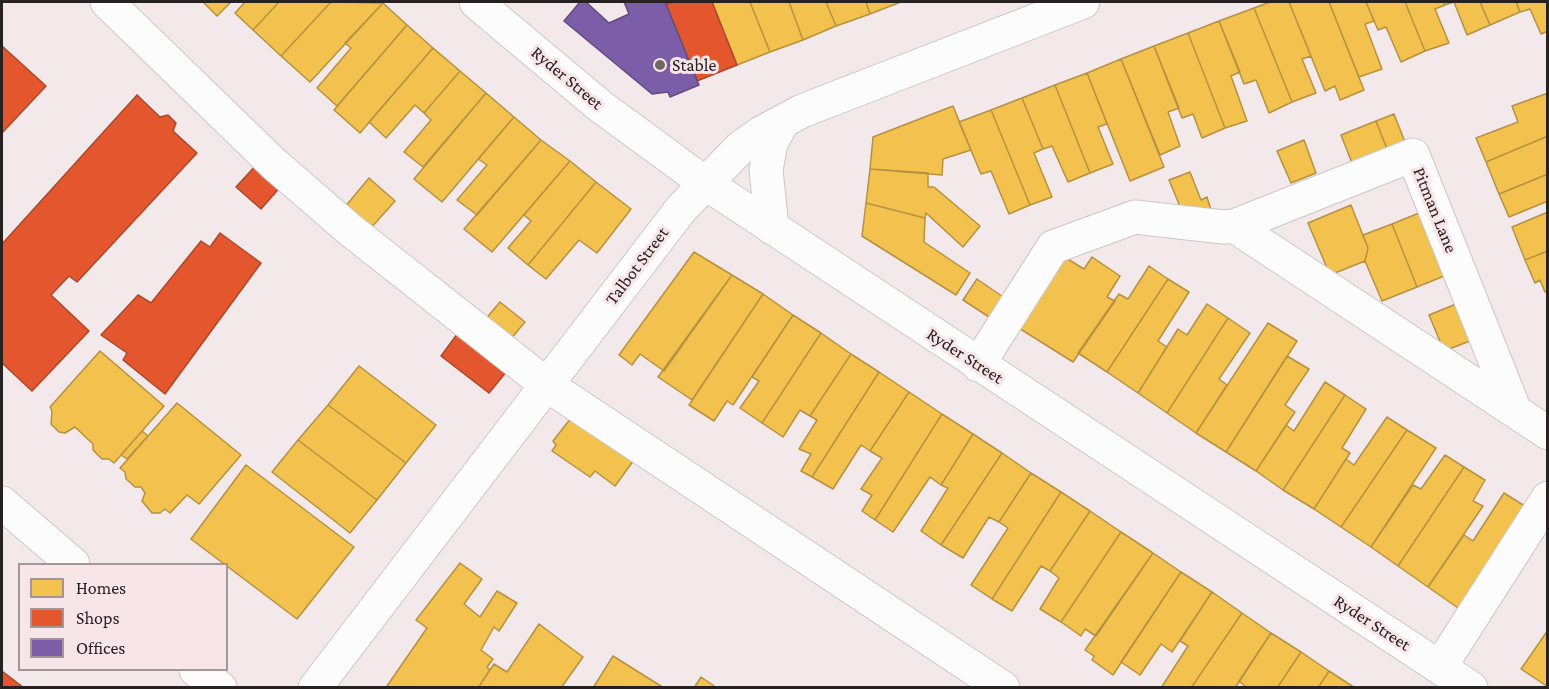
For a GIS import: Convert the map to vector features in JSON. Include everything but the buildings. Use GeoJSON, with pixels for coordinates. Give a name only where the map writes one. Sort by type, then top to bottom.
{"type":"FeatureCollection","features":[{"type":"Feature","properties":{"kind":"street"},"geometry":{"type":"LineString","coordinates":[[106,2],[273,163],[349,229],[547,385],[1002,687]]}},
{"type":"Feature","properties":{"kind":"street","name":"Ryder Street"},"geometry":{"type":"LineString","coordinates":[[476,2],[600,106],[705,183],[978,365],[1471,687]]}},
{"type":"Feature","properties":{"kind":"street","name":"Talbot Street"},"geometry":{"type":"LineString","coordinates":[[315,687],[681,209],[740,148],[783,121],[1083,2]]}},
{"type":"Feature","properties":{"kind":"street"},"geometry":{"type":"LineString","coordinates":[[772,228],[766,170],[771,143],[783,121]]}},
{"type":"Feature","properties":{"kind":"street","name":"Pitman Lane"},"geometry":{"type":"LineString","coordinates":[[978,365],[1053,247],[1135,216],[1223,227],[1234,226],[1413,155],[1515,411]]}},
{"type":"Feature","properties":{"kind":"street"},"geometry":{"type":"LineString","coordinates":[[1234,226],[1548,433]]}},
{"type":"Feature","properties":{"kind":"street"},"geometry":{"type":"LineString","coordinates":[[1440,667],[1548,498]]}},
{"type":"Feature","properties":{"kind":"street"},"geometry":{"type":"LineString","coordinates":[[2,503],[72,563]]}},
{"type":"Feature","properties":{"kind":"street"},"geometry":{"type":"LineString","coordinates":[[199,671],[220,687]]}},
{"type":"Feature","properties":{"kind":"place","name":"Stable"},"geometry":{"type":"Point","coordinates":[660,65]}}]}
